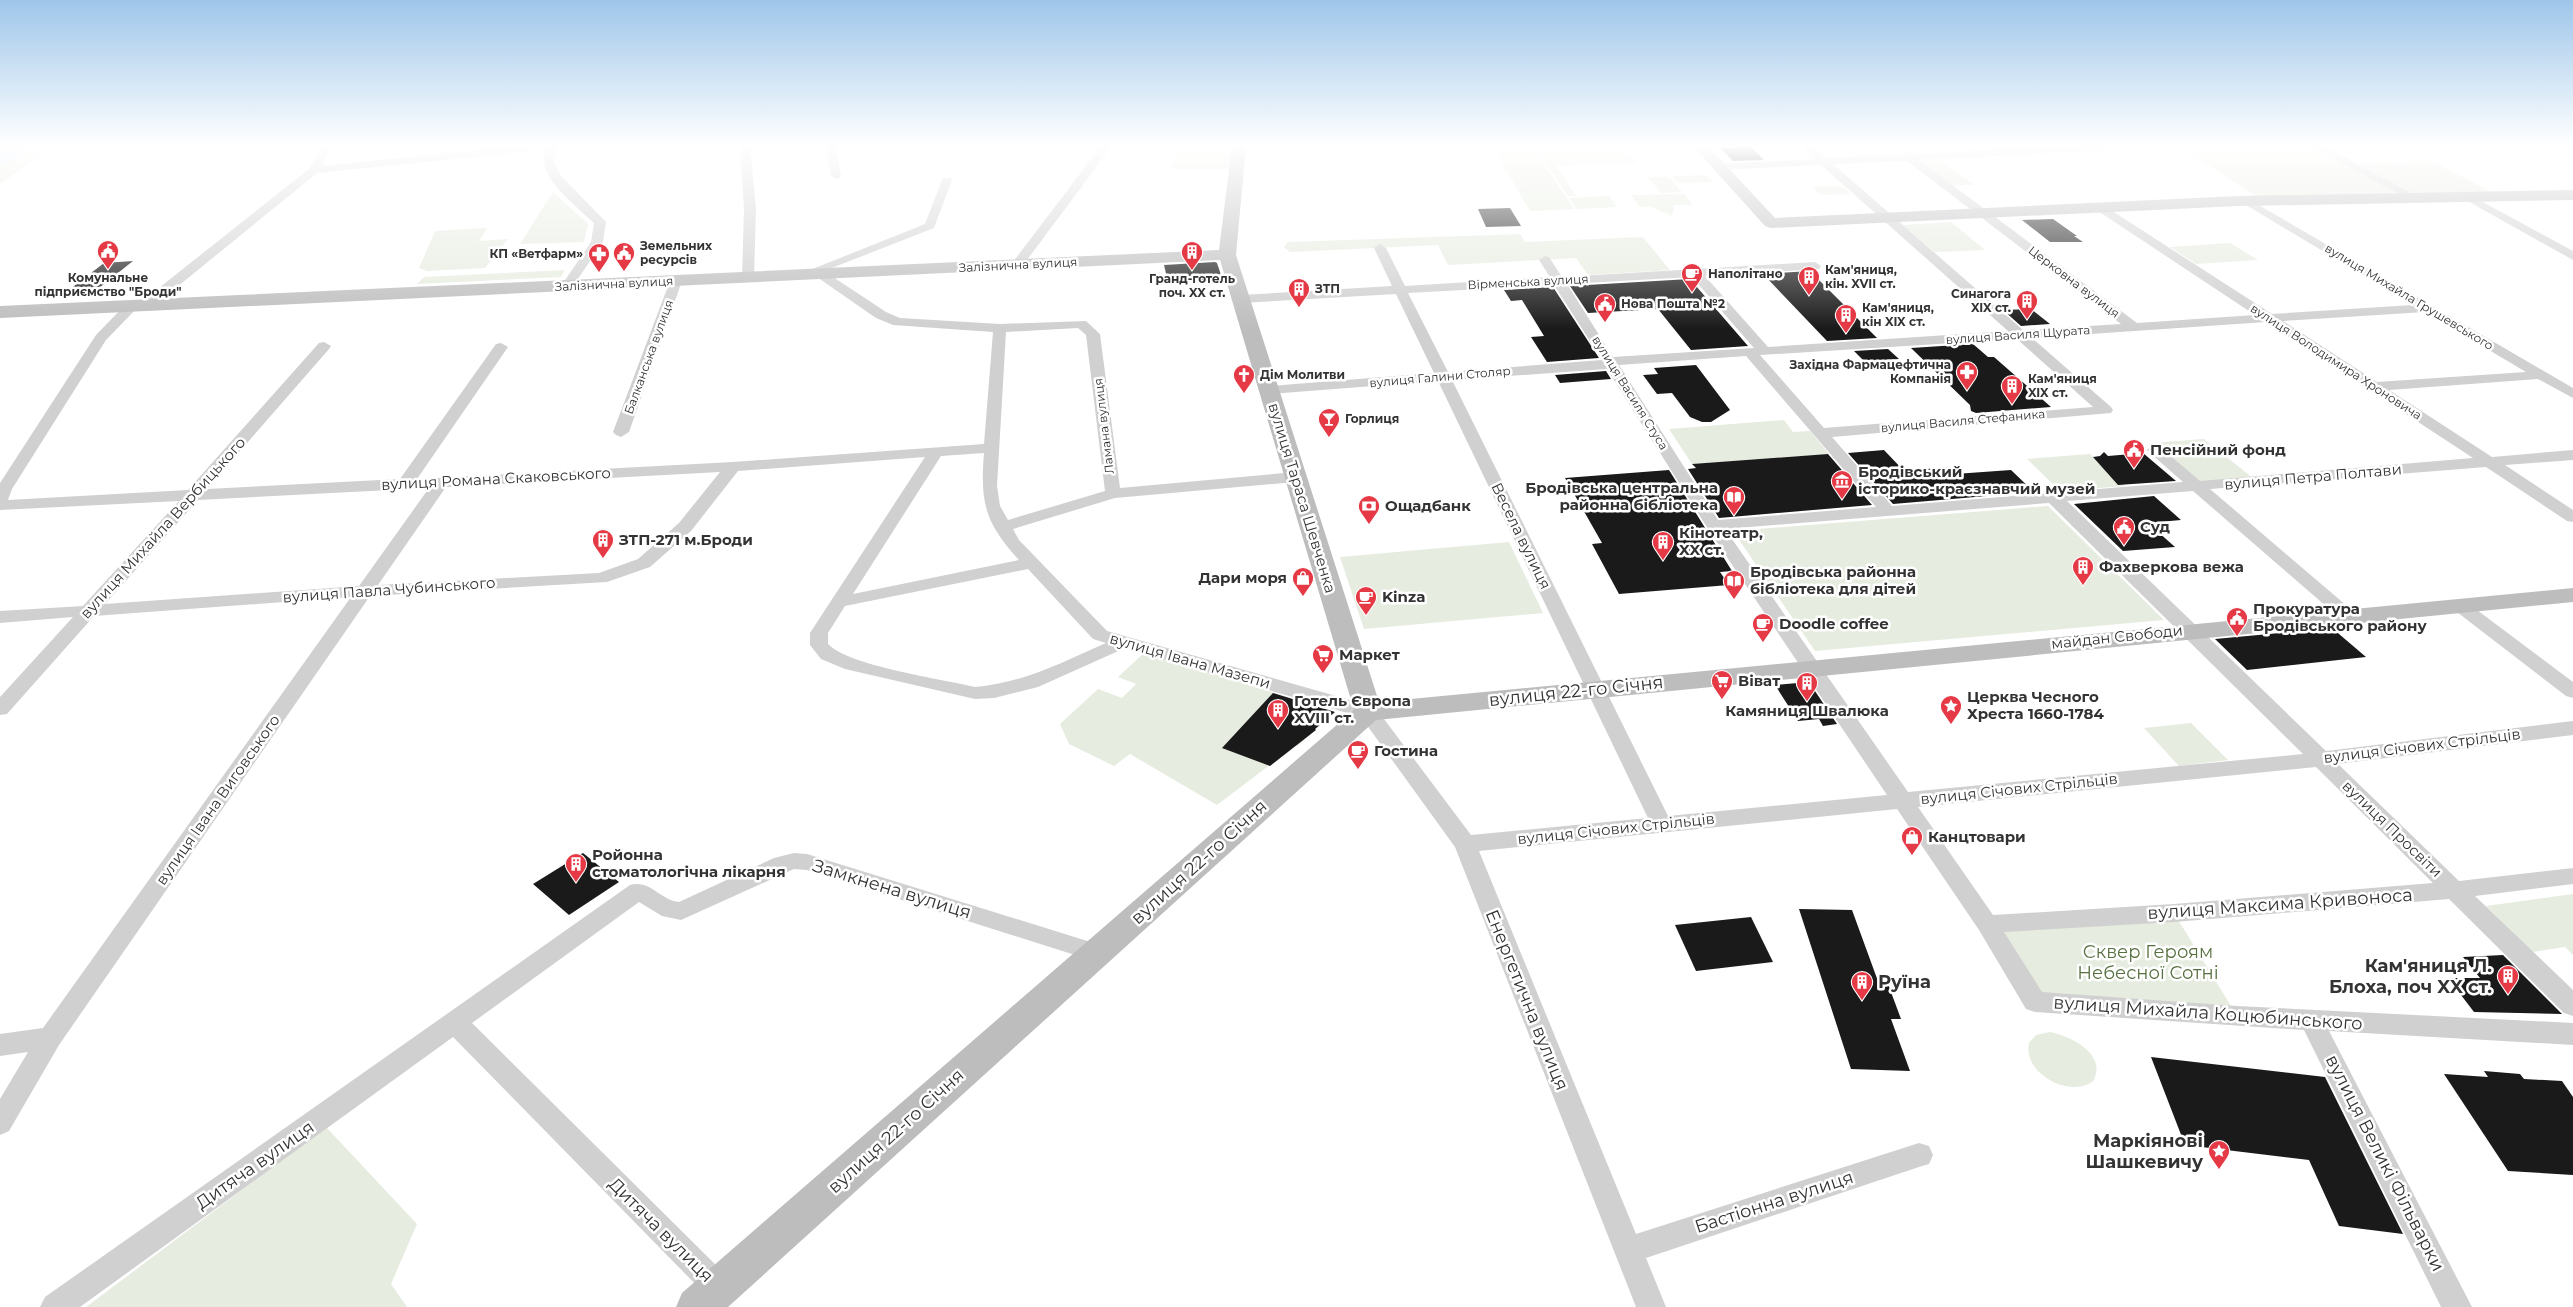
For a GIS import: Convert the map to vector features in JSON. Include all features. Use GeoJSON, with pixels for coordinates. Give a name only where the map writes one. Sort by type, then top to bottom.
{"type":"FeatureCollection","features":[{"type":"Feature","properties":{"kind":"main road"},"geometry":{"type":"LineString","coordinates":[[1228,255],[1233,207]]}},
{"type":"Feature","properties":{"kind":"main road"},"geometry":{"type":"LineString","coordinates":[[1756,207],[1771,223],[2099,207]]}},
{"type":"Feature","properties":{"kind":"main road","name":"Залізнична вулиця"},"geometry":{"type":"LineString","coordinates":[[0,312],[1228,255]]}},
{"type":"Feature","properties":{"kind":"main road","name":"вулиця Тараса Шевченка"},"geometry":{"type":"LineString","coordinates":[[1228,255],[1368,712]]}},
{"type":"Feature","properties":{"kind":"main road"},"geometry":{"type":"LineString","coordinates":[[2190,630],[2573,595]]}},
{"type":"Feature","properties":{"kind":"main road","name":"майдан Свободи"},"geometry":{"type":"LineString","coordinates":[[1811,668],[2190,630]]}},
{"type":"Feature","properties":{"kind":"main road","name":"вулиця 22-го Січня"},"geometry":{"type":"LineString","coordinates":[[708,1297],[1368,712],[1811,668]]}},
{"type":"Feature","properties":{"kind":"street"},"geometry":{"type":"LineString","coordinates":[[0,503],[4,488],[101,338],[138,306],[266,207]]}},
{"type":"Feature","properties":{"kind":"street"},"geometry":{"type":"LineString","coordinates":[[567,286],[598,242],[600,222],[584,207]]}},
{"type":"Feature","properties":{"kind":"street"},"geometry":{"type":"LineString","coordinates":[[748,278],[750,207]]}},
{"type":"Feature","properties":{"kind":"street"},"geometry":{"type":"LineString","coordinates":[[811,275],[930,226],[937,207]]}},
{"type":"Feature","properties":{"kind":"street"},"geometry":{"type":"LineString","coordinates":[[1017,265],[1061,207]]}},
{"type":"Feature","properties":{"kind":"street"},"geometry":{"type":"LineString","coordinates":[[1876,207],[2020,334]]}},
{"type":"Feature","properties":{"kind":"street","name":"Церковна вулиця"},"geometry":{"type":"LineString","coordinates":[[1975,207],[2134,327]]}},
{"type":"Feature","properties":{"kind":"street","name":"вулиця Володимира Хроновича"},"geometry":{"type":"LineString","coordinates":[[2099,207],[2573,517]]}},
{"type":"Feature","properties":{"kind":"street","name":"вулиця Михайла Грушевського"},"geometry":{"type":"LineString","coordinates":[[2257,207],[2573,394]]}},
{"type":"Feature","properties":{"kind":"street"},"geometry":{"type":"LineString","coordinates":[[2486,207],[2573,256]]}},
{"type":"Feature","properties":{"kind":"street","name":"Весела вулиця"},"geometry":{"type":"LineString","coordinates":[[1380,248],[1662,825]]}},
{"type":"Feature","properties":{"kind":"street","name":"вулиця Василя Стуса"},"geometry":{"type":"LineString","coordinates":[[1545,260],[1714,525]]}},
{"type":"Feature","properties":{"kind":"street","name":"Вірменська вулиця"},"geometry":{"type":"LineString","coordinates":[[1241,298],[1815,266]]}},
{"type":"Feature","properties":{"kind":"street"},"geometry":{"type":"LineString","coordinates":[[1695,273],[1820,433],[1888,511]]}},
{"type":"Feature","properties":{"kind":"street"},"geometry":{"type":"LineString","coordinates":[[811,275],[881,315],[898,322],[1000,328]]}},
{"type":"Feature","properties":{"kind":"street","name":"Балканська вулиця"},"geometry":{"type":"LineString","coordinates":[[621,432],[676,281]]}},
{"type":"Feature","properties":{"kind":"street","name":"вулиця Василя Щурата"},"geometry":{"type":"LineString","coordinates":[[1611,363],[2427,308]]}},
{"type":"Feature","properties":{"kind":"street","name":"Ламана вулиця"},"geometry":{"type":"LineString","coordinates":[[1000,328],[1081,324],[1093,334],[1111,485],[1114,492],[1296,477]]}},
{"type":"Feature","properties":{"kind":"street","name":"вулиця Івана Мазепи"},"geometry":{"type":"LineString","coordinates":[[1000,328],[990,448],[989,486],[992,506],[1002,527],[1030,563],[1100,635],[1121,643],[1368,712]]}},
{"type":"Feature","properties":{"kind":"street","name":"вулиця Василя Стефаника"},"geometry":{"type":"LineString","coordinates":[[1820,433],[2106,410],[2020,334]]}},
{"type":"Feature","properties":{"kind":"street","name":"вулиця Михайла Вербицького"},"geometry":{"type":"LineString","coordinates":[[0,709],[324,346]]}},
{"type":"Feature","properties":{"kind":"street"},"geometry":{"type":"LineString","coordinates":[[405,484],[501,347]]}},
{"type":"Feature","properties":{"kind":"street","name":"вулиця Галини Столяр"},"geometry":{"type":"LineString","coordinates":[[1269,390],[1611,363]]}},
{"type":"Feature","properties":{"kind":"street"},"geometry":{"type":"LineString","coordinates":[[2374,387],[2541,375]]}},
{"type":"Feature","properties":{"kind":"street","name":"вулиця Романа Скаковського"},"geometry":{"type":"LineString","coordinates":[[0,503],[733,467],[936,454],[990,448]]}},
{"type":"Feature","properties":{"kind":"street"},"geometry":{"type":"LineString","coordinates":[[2155,450],[2348,616]]}},
{"type":"Feature","properties":{"kind":"street"},"geometry":{"type":"LineString","coordinates":[[936,454],[819,633],[819,645],[828,655],[852,665],[975,693],[998,692],[1017,687],[1121,643]]}},
{"type":"Feature","properties":{"kind":"street","name":"вулиця Петра Полтави"},"geometry":{"type":"LineString","coordinates":[[2054,498],[2573,456]]}},
{"type":"Feature","properties":{"kind":"street","name":"вулиця Павла Чубинського"},"geometry":{"type":"LineString","coordinates":[[0,617],[365,591],[601,578],[644,563],[685,526],[733,467]]}},
{"type":"Feature","properties":{"kind":"street","name":"вулиця Івана Виговського"},"geometry":{"type":"LineString","coordinates":[[0,1123],[50,1038],[442,481]]}},
{"type":"Feature","properties":{"kind":"street"},"geometry":{"type":"LineString","coordinates":[[1002,527],[1114,492]]}},
{"type":"Feature","properties":{"kind":"street"},"geometry":{"type":"LineString","coordinates":[[1811,668],[1714,525],[2054,498]]}},
{"type":"Feature","properties":{"kind":"street","name":"майдан Свободи"},"geometry":{"type":"LineString","coordinates":[[2054,498],[2190,630]]}},
{"type":"Feature","properties":{"kind":"street"},"geometry":{"type":"LineString","coordinates":[[840,602],[1030,563]]}},
{"type":"Feature","properties":{"kind":"street"},"geometry":{"type":"LineString","coordinates":[[2459,606],[2573,692]]}},
{"type":"Feature","properties":{"kind":"street","name":"вулиця Просвіти"},"geometry":{"type":"LineString","coordinates":[[2190,630],[2573,1006]]}},
{"type":"Feature","properties":{"kind":"street","name":"вулиця Михайла Коцюбинського"},"geometry":{"type":"LineString","coordinates":[[1811,668],[1987,924],[2035,1002],[2311,1020],[2573,1034]]}},
{"type":"Feature","properties":{"kind":"street","name":"Енергетична вулиця"},"geometry":{"type":"LineString","coordinates":[[1368,712],[1465,844],[1651,1307]]}},
{"type":"Feature","properties":{"kind":"street","name":"вулиця Січових Стрільців"},"geometry":{"type":"LineString","coordinates":[[1465,844],[2321,759],[2573,728]]}},
{"type":"Feature","properties":{"kind":"street","name":"Замкнена вулиця"},"geometry":{"type":"LineString","coordinates":[[638,891],[670,910],[681,911],[782,864],[794,861],[807,862],[1096,953]]}},
{"type":"Feature","properties":{"kind":"street","name":"вулиця Максима Кривоноса"},"geometry":{"type":"LineString","coordinates":[[1987,924],[2174,913],[2454,890],[2573,876]]}},
{"type":"Feature","properties":{"kind":"street","name":"Дитяча вулиця"},"geometry":{"type":"LineString","coordinates":[[55,1307],[638,891]]}},
{"type":"Feature","properties":{"kind":"street","name":"вулиця Великі Фільварки"},"geometry":{"type":"LineString","coordinates":[[2311,1020],[2457,1307]]}},
{"type":"Feature","properties":{"kind":"street","name":"Дитяча вулиця"},"geometry":{"type":"LineString","coordinates":[[455,1023],[708,1297]]}},
{"type":"Feature","properties":{"kind":"street"},"geometry":{"type":"LineString","coordinates":[[0,1045],[50,1038]]}},
{"type":"Feature","properties":{"kind":"street","name":"Бастіонна вулиця"},"geometry":{"type":"LineString","coordinates":[[1628,1250],[1919,1155]]}},
{"type":"Feature","properties":{"kind":"green space"},"geometry":{"type":"Polygon","coordinates":[[[543,207],[569,207],[588,224],[584,242],[520,244],[543,207]]]}},
{"type":"Feature","properties":{"kind":"green space"},"geometry":{"type":"Polygon","coordinates":[[[1528,207],[1573,207],[1574,209],[1530,211],[1528,207]]]}},
{"type":"Feature","properties":{"kind":"green space"},"geometry":{"type":"Polygon","coordinates":[[[1575,207],[1617,207],[1576,209],[1575,207]]]}},
{"type":"Feature","properties":{"kind":"green space"},"geometry":{"type":"Polygon","coordinates":[[[1652,207],[1674,207],[1672,216],[1652,207]]]}},
{"type":"Feature","properties":{"kind":"green space"},"geometry":{"type":"Polygon","coordinates":[[[1951,222],[1985,250],[1935,252],[1903,225],[1951,222]]]}},
{"type":"Feature","properties":{"kind":"green space"},"geometry":{"type":"Polygon","coordinates":[[[487,228],[479,241],[508,239],[485,268],[427,271],[419,268],[435,231],[487,228]]]}},
{"type":"Feature","properties":{"kind":"green space"},"geometry":{"type":"Polygon","coordinates":[[[1520,234],[1525,242],[1643,237],[1670,270],[1588,275],[1576,258],[1448,265],[1438,245],[1290,252],[1284,247],[1288,242],[1520,234]]]}},
{"type":"Feature","properties":{"kind":"green space"},"geometry":{"type":"Polygon","coordinates":[[[2230,243],[2258,260],[2196,264],[2170,247],[2230,243]]]}},
{"type":"Feature","properties":{"kind":"green space"},"geometry":{"type":"Polygon","coordinates":[[[565,270],[561,277],[417,284],[424,277],[565,270]]]}},
{"type":"Feature","properties":{"kind":"green space"},"geometry":{"type":"Polygon","coordinates":[[[1784,420],[1793,432],[1810,431],[1829,454],[1692,464],[1669,429],[1784,420]]]}},
{"type":"Feature","properties":{"kind":"green space"},"geometry":{"type":"Polygon","coordinates":[[[2204,439],[2254,479],[2199,483],[2151,443],[2204,439]]]}},
{"type":"Feature","properties":{"kind":"green space"},"geometry":{"type":"Polygon","coordinates":[[[2090,454],[2106,469],[2109,475],[2125,486],[2060,491],[2027,459],[2090,454]]]}},
{"type":"Feature","properties":{"kind":"green space"},"geometry":{"type":"Polygon","coordinates":[[[2048,506],[2164,620],[1815,651],[1733,531],[2048,506]]]}},
{"type":"Feature","properties":{"kind":"green space"},"geometry":{"type":"Polygon","coordinates":[[[1509,542],[1543,613],[1364,629],[1340,557],[1509,542]]]}},
{"type":"Feature","properties":{"kind":"green space"},"geometry":{"type":"Polygon","coordinates":[[[1145,652],[1335,712],[1298,746],[1296,745],[1217,805],[1130,754],[1114,766],[1069,744],[1060,724],[1098,689],[1122,698],[1136,684],[1118,677],[1145,652]]]}},
{"type":"Feature","properties":{"kind":"green space"},"geometry":{"type":"Polygon","coordinates":[[[2191,723],[2228,760],[2179,766],[2144,728],[2191,723]]]}},
{"type":"Feature","properties":{"kind":"green space"},"geometry":{"type":"Polygon","coordinates":[[[2573,894],[2573,955],[2565,947],[2532,952],[2486,906],[2573,894]]]}},
{"type":"Feature","properties":{"kind":"green space","name":"Сквер Героям Небесної Сотні"},"geometry":{"type":"Polygon","coordinates":[[[2174,913],[2237,1016],[2035,1002],[1987,924],[2174,913]]]}},
{"type":"Feature","properties":{"kind":"green space"},"geometry":{"type":"Polygon","coordinates":[[[2050,1032],[2077,1042],[2092,1055],[2096,1063],[2093,1081],[2083,1086],[2072,1087],[2061,1085],[2040,1073],[2033,1064],[2029,1054],[2029,1043],[2036,1035],[2050,1032]]]}},
{"type":"Feature","properties":{"kind":"green space"},"geometry":{"type":"Polygon","coordinates":[[[326,1127],[417,1224],[391,1284],[407,1307],[86,1307],[326,1127]]]}},
{"type":"Feature","properties":{"kind":"building"},"geometry":{"type":"Polygon","coordinates":[[[1510,208],[1521,226],[1486,227],[1478,209],[1510,208]]]}},
{"type":"Feature","properties":{"kind":"building"},"geometry":{"type":"Polygon","coordinates":[[[2053,219],[2083,242],[2050,242],[2022,220],[2053,219]]]}},
{"type":"Feature","properties":{"kind":"building","name":"Комунальне підприємство \"Броди\""},"geometry":{"type":"Polygon","coordinates":[[[133,261],[99,288],[69,290],[104,263],[133,261]]]}},
{"type":"Feature","properties":{"kind":"building","name":"Гранд-готель поч. XX ст."},"geometry":{"type":"Polygon","coordinates":[[[1215,262],[1222,278],[1168,282],[1164,265],[1215,262]]]}},
{"type":"Feature","properties":{"kind":"building"},"geometry":{"type":"Polygon","coordinates":[[[1810,271],[1877,338],[1827,341],[1763,274],[1810,271]]]}},
{"type":"Feature","properties":{"kind":"building"},"geometry":{"type":"Polygon","coordinates":[[[1690,279],[1748,346],[1691,350],[1658,309],[1588,313],[1570,286],[1690,279]]]}},
{"type":"Feature","properties":{"kind":"building"},"geometry":{"type":"Polygon","coordinates":[[[1553,287],[1599,358],[1547,362],[1531,337],[1544,336],[1522,300],[1511,301],[1504,290],[1553,287]]]}},
{"type":"Feature","properties":{"kind":"building","name":"Синагога XIX ст."},"geometry":{"type":"Polygon","coordinates":[[[2031,309],[2050,324],[2021,326],[2003,310],[2031,309]]]}},
{"type":"Feature","properties":{"kind":"building"},"geometry":{"type":"Polygon","coordinates":[[[1973,344],[1988,357],[1994,357],[2051,407],[1976,413],[1971,411],[1970,405],[1911,348],[1973,344]]]}},
{"type":"Feature","properties":{"kind":"building"},"geometry":{"type":"Polygon","coordinates":[[[1888,349],[1899,359],[1864,361],[1854,351],[1888,349]]]}},
{"type":"Feature","properties":{"kind":"building"},"geometry":{"type":"Polygon","coordinates":[[[1696,365],[1730,410],[1711,422],[1702,422],[1690,417],[1672,393],[1657,394],[1643,375],[1658,374],[1654,368],[1696,365]]]}},
{"type":"Feature","properties":{"kind":"building"},"geometry":{"type":"Polygon","coordinates":[[[1606,371],[1611,379],[1560,383],[1555,375],[1606,371]]]}},
{"type":"Feature","properties":{"kind":"building"},"geometry":{"type":"Polygon","coordinates":[[[1884,450],[1904,471],[1949,467],[1955,474],[2011,470],[2034,492],[1893,504],[1848,453],[1884,450]]]}},
{"type":"Feature","properties":{"kind":"building","name":"Пенсійний фонд"},"geometry":{"type":"Polygon","coordinates":[[[2104,452],[2108,456],[2143,453],[2176,481],[2118,485],[2093,457],[2100,456],[2104,452]]]}},
{"type":"Feature","properties":{"kind":"building"},"geometry":{"type":"Polygon","coordinates":[[[1828,454],[1872,505],[1719,518],[1688,469],[1696,468],[1692,464],[1828,454]]]}},
{"type":"Feature","properties":{"kind":"building"},"geometry":{"type":"Polygon","coordinates":[[[1669,470],[1732,571],[1720,572],[1729,585],[1619,594],[1592,544],[1602,543],[1565,478],[1669,470]]]}},
{"type":"Feature","properties":{"kind":"building"},"geometry":{"type":"Polygon","coordinates":[[[2154,496],[2181,520],[2148,523],[2175,547],[2123,551],[2074,504],[2154,496]]]}},
{"type":"Feature","properties":{"kind":"building"},"geometry":{"type":"Polygon","coordinates":[[[2332,628],[2366,657],[2247,670],[2215,639],[2332,628]]]}},
{"type":"Feature","properties":{"kind":"building","name":"Камяниця Швалюка"},"geometry":{"type":"Polygon","coordinates":[[[1809,682],[1837,724],[1823,726],[1819,719],[1798,721],[1775,685],[1809,682]]]}},
{"type":"Feature","properties":{"kind":"building","name":"Готель Європа XVIII ст."},"geometry":{"type":"Polygon","coordinates":[[[1273,693],[1335,712],[1316,730],[1270,766],[1222,748],[1273,693]]]}},
{"type":"Feature","properties":{"kind":"building","name":"Ройонна стоматологічна лікарня"},"geometry":{"type":"Polygon","coordinates":[[[583,853],[619,882],[569,915],[533,884],[583,853]]]}},
{"type":"Feature","properties":{"kind":"building","name":"Руїна"},"geometry":{"type":"Polygon","coordinates":[[[1799,909],[1852,910],[1879,984],[1888,984],[1901,1019],[1891,1019],[1910,1071],[1851,1069],[1799,909]]]}},
{"type":"Feature","properties":{"kind":"building"},"geometry":{"type":"Polygon","coordinates":[[[1751,917],[1773,962],[1696,971],[1675,925],[1751,917]]]}},
{"type":"Feature","properties":{"kind":"building","name":"Кам'яниця Л. Блоха, поч XX ст."},"geometry":{"type":"Polygon","coordinates":[[[2503,955],[2562,1014],[2474,1012],[2448,978],[2480,978],[2463,957],[2503,955]]]}},
{"type":"Feature","properties":{"kind":"building"},"geometry":{"type":"Polygon","coordinates":[[[2151,1057],[2325,1077],[2403,1234],[2339,1226],[2309,1160],[2185,1145],[2151,1057]]]}},
{"type":"Feature","properties":{"kind":"building"},"geometry":{"type":"Polygon","coordinates":[[[2484,1071],[2520,1074],[2524,1079],[2562,1081],[2573,1097],[2573,1175],[2508,1171],[2444,1074],[2488,1077],[2484,1071]]]}},
{"type":"Feature","properties":{"kind":"place","name":"Комунальне підприємство \"Броди\""},"geometry":{"type":"Point","coordinates":[108,270]}},
{"type":"Feature","properties":{"kind":"place","name":"Гранд-готель поч. XX ст."},"geometry":{"type":"Point","coordinates":[1192,271]}},
{"type":"Feature","properties":{"kind":"place","name":"Земельних ресурсів"},"geometry":{"type":"Point","coordinates":[624,272]}},
{"type":"Feature","properties":{"kind":"place","name":"КП «Ветфарм»"},"geometry":{"type":"Point","coordinates":[599,273]}},
{"type":"Feature","properties":{"kind":"place","name":"Наполітано"},"geometry":{"type":"Point","coordinates":[1692,293]}},
{"type":"Feature","properties":{"kind":"place","name":"Кам'яниця, кін. XVII ст."},"geometry":{"type":"Point","coordinates":[1809,296]}},
{"type":"Feature","properties":{"kind":"place","name":"ЗТП"},"geometry":{"type":"Point","coordinates":[1299,308]}},
{"type":"Feature","properties":{"kind":"place","name":"Синагога XIX ст."},"geometry":{"type":"Point","coordinates":[2027,320]}},
{"type":"Feature","properties":{"kind":"place","name":"Нова Пошта №2"},"geometry":{"type":"Point","coordinates":[1605,323]}},
{"type":"Feature","properties":{"kind":"place","name":"Кам'яниця, кін XIX ст."},"geometry":{"type":"Point","coordinates":[1846,334]}},
{"type":"Feature","properties":{"kind":"place","name":"Західна Фармацефтична Компанія"},"geometry":{"type":"Point","coordinates":[1967,391]}},
{"type":"Feature","properties":{"kind":"place","name":"Дім Молитви"},"geometry":{"type":"Point","coordinates":[1244,394]}},
{"type":"Feature","properties":{"kind":"place","name":"Кам'яниця XIX ст."},"geometry":{"type":"Point","coordinates":[2012,405]}},
{"type":"Feature","properties":{"kind":"place","name":"Горлиця"},"geometry":{"type":"Point","coordinates":[1329,438]}},
{"type":"Feature","properties":{"kind":"place","name":"Пенсійний фонд"},"geometry":{"type":"Point","coordinates":[2134,469]}},
{"type":"Feature","properties":{"kind":"place","name":"Бродівський історико-краєзнавчий музей"},"geometry":{"type":"Point","coordinates":[1842,500]}},
{"type":"Feature","properties":{"kind":"place","name":"Бродівська центральна районна бібліотека"},"geometry":{"type":"Point","coordinates":[1734,516]}},
{"type":"Feature","properties":{"kind":"place","name":"Ощадбанк"},"geometry":{"type":"Point","coordinates":[1369,525]}},
{"type":"Feature","properties":{"kind":"place","name":"Cуд"},"geometry":{"type":"Point","coordinates":[2124,546]}},
{"type":"Feature","properties":{"kind":"place","name":"ЗТП-271 м.Броди"},"geometry":{"type":"Point","coordinates":[603,559]}},
{"type":"Feature","properties":{"kind":"place","name":"Кінотеатр, XX ст."},"geometry":{"type":"Point","coordinates":[1663,561]}},
{"type":"Feature","properties":{"kind":"place","name":"Фахверкова вежа"},"geometry":{"type":"Point","coordinates":[2083,586]}},
{"type":"Feature","properties":{"kind":"place","name":"Дари моря"},"geometry":{"type":"Point","coordinates":[1303,597]}},
{"type":"Feature","properties":{"kind":"place","name":"Бродівська районна бібліотека для дітей"},"geometry":{"type":"Point","coordinates":[1734,600]}},
{"type":"Feature","properties":{"kind":"place","name":"Kinza"},"geometry":{"type":"Point","coordinates":[1366,616]}},
{"type":"Feature","properties":{"kind":"place","name":"Прокуратура Бродівського району"},"geometry":{"type":"Point","coordinates":[2237,637]}},
{"type":"Feature","properties":{"kind":"place","name":"Doodle coffee"},"geometry":{"type":"Point","coordinates":[1763,643]}},
{"type":"Feature","properties":{"kind":"place","name":"Маркет"},"geometry":{"type":"Point","coordinates":[1323,674]}},
{"type":"Feature","properties":{"kind":"place","name":"Віват"},"geometry":{"type":"Point","coordinates":[1722,700]}},
{"type":"Feature","properties":{"kind":"place","name":"Камяниця Швалюка"},"geometry":{"type":"Point","coordinates":[1807,702]}},
{"type":"Feature","properties":{"kind":"place","name":"Церква Чесного Хреста 1660-1784"},"geometry":{"type":"Point","coordinates":[1951,725]}},
{"type":"Feature","properties":{"kind":"place","name":"Готель Європа XVIII ст."},"geometry":{"type":"Point","coordinates":[1278,729]}},
{"type":"Feature","properties":{"kind":"place","name":"Гостина"},"geometry":{"type":"Point","coordinates":[1358,770]}},
{"type":"Feature","properties":{"kind":"place","name":"Канцтовари"},"geometry":{"type":"Point","coordinates":[1912,856]}},
{"type":"Feature","properties":{"kind":"place","name":"Ройонна стоматологічна лікарня"},"geometry":{"type":"Point","coordinates":[576,883]}},
{"type":"Feature","properties":{"kind":"place","name":"Кам'яниця Л. Блоха, поч XX ст."},"geometry":{"type":"Point","coordinates":[2508,995]}},
{"type":"Feature","properties":{"kind":"place","name":"Руїна"},"geometry":{"type":"Point","coordinates":[1862,1001]}},
{"type":"Feature","properties":{"kind":"place","name":"Маркіянові Шашкевичу"},"geometry":{"type":"Point","coordinates":[2219,1170]}}]}
